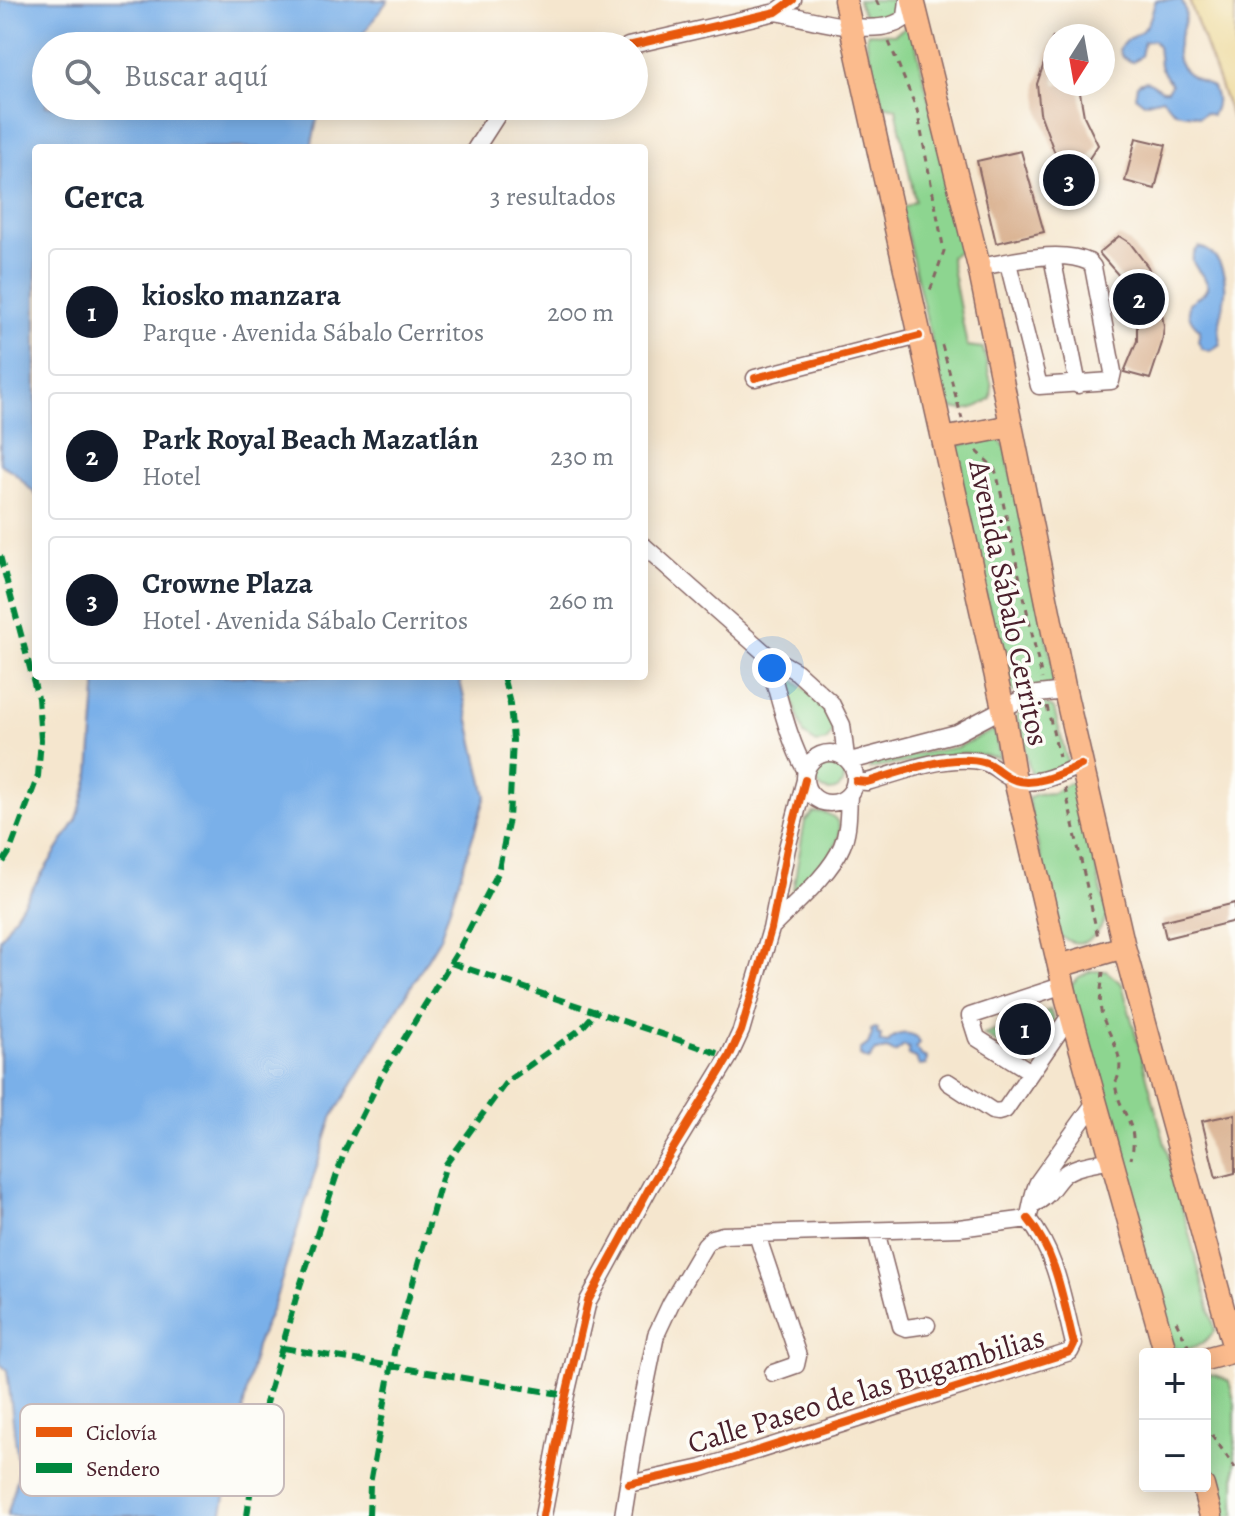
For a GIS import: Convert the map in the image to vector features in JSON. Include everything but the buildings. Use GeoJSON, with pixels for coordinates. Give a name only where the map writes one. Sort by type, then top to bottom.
{"type":"FeatureCollection","features":[{"type":"Feature","properties":{"kind":"main road","name":"Avenida Sábalo Cerritos"},"geometry":{"type":"LineString","coordinates":[[845,0],[1003,708],[1015,780],[1061,976],[1164,1348]]}},
{"type":"Feature","properties":{"kind":"main road","name":"Avenida Sábalo Cerritos"},"geometry":{"type":"LineString","coordinates":[[910,0],[979,267],[1065,691],[1124,947],[1235,1351]]}},
{"type":"Feature","properties":{"kind":"main road"},"geometry":{"type":"LineString","coordinates":[[943,439],[1011,426]]}},
{"type":"Feature","properties":{"kind":"main road"},"geometry":{"type":"LineString","coordinates":[[1061,976],[1124,947]]}},
{"type":"Feature","properties":{"kind":"main road"},"geometry":{"type":"LineString","coordinates":[[1211,1357],[1235,1351]]}},
{"type":"Feature","properties":{"kind":"main road"},"geometry":{"type":"LineString","coordinates":[[1205,1492],[1211,1516]]}},
{"type":"Feature","properties":{"kind":"street"},"geometry":{"type":"LineString","coordinates":[[648,41],[776,12],[793,0]]}},
{"type":"Feature","properties":{"kind":"street"},"geometry":{"type":"LineString","coordinates":[[776,12],[879,28],[898,23],[908,14],[910,0]]}},
{"type":"Feature","properties":{"kind":"street"},"geometry":{"type":"LineString","coordinates":[[479,144],[494,120]]}},
{"type":"Feature","properties":{"kind":"street"},"geometry":{"type":"LineString","coordinates":[[979,267],[1008,263],[1052,257],[1084,259],[1093,267],[1113,377],[1111,381],[1042,387],[1037,382],[1008,263]]}},
{"type":"Feature","properties":{"kind":"street"},"geometry":{"type":"LineString","coordinates":[[1052,257],[1078,385]]}},
{"type":"Feature","properties":{"kind":"street"},"geometry":{"type":"LineString","coordinates":[[755,378],[919,336]]}},
{"type":"Feature","properties":{"kind":"street"},"geometry":{"type":"LineString","coordinates":[[648,550],[766,654],[797,672],[831,703],[842,725],[848,759],[856,773],[841,847],[830,865],[771,929]]}},
{"type":"Feature","properties":{"kind":"street"},"geometry":{"type":"LineString","coordinates":[[766,654],[793,747],[811,795],[825,803],[834,804],[852,789],[867,782],[937,763],[964,760],[992,764],[1015,780],[1048,778],[1081,765]]}},
{"type":"Feature","properties":{"kind":"street"},"geometry":{"type":"LineString","coordinates":[[543,1516],[588,1301],[741,1031],[771,929],[805,776],[815,758],[831,753],[848,759],[957,733],[1029,695],[1065,691]]}},
{"type":"Feature","properties":{"kind":"street"},"geometry":{"type":"LineString","coordinates":[[1031,1072],[977,1038],[970,1016],[1061,976]]}},
{"type":"Feature","properties":{"kind":"street"},"geometry":{"type":"LineString","coordinates":[[948,1082],[998,1112],[1005,1110],[1071,1014]]}},
{"type":"Feature","properties":{"kind":"street"},"geometry":{"type":"LineString","coordinates":[[623,1516],[656,1335],[671,1303],[712,1238],[723,1235],[959,1228],[1030,1212],[1033,1192],[1057,1168],[1096,1101]]}},
{"type":"Feature","properties":{"kind":"street"},"geometry":{"type":"LineString","coordinates":[[1057,1168],[1074,1168],[1111,1160]]}},
{"type":"Feature","properties":{"kind":"street","name":"Calle Paseo de las Bugambilias"},"geometry":{"type":"LineString","coordinates":[[629,1484],[702,1468],[1070,1352],[1074,1344],[1055,1268],[1030,1212]]}},
{"type":"Feature","properties":{"kind":"street"},"geometry":{"type":"LineString","coordinates":[[876,1231],[901,1326],[927,1325]]}},
{"type":"Feature","properties":{"kind":"street"},"geometry":{"type":"LineString","coordinates":[[757,1235],[798,1356],[796,1365],[773,1373]]}},
{"type":"Feature","properties":{"kind":"path"},"geometry":{"type":"LineString","coordinates":[[1211,1434],[1235,1468]]}},
{"type":"Feature","properties":{"kind":"green space"},"geometry":{"type":"Polygon","coordinates":[[[858,0],[902,0],[900,12],[885,23],[867,17],[858,0]]]}},
{"type":"Feature","properties":{"kind":"green space"},"geometry":{"type":"Polygon","coordinates":[[[911,24],[964,247],[950,257],[967,346],[983,348],[992,387],[991,398],[970,409],[947,407],[901,209],[915,201],[896,108],[878,104],[866,38],[868,33],[894,34],[911,24]]]}},
{"type":"Feature","properties":{"kind":"green space"},"geometry":{"type":"Polygon","coordinates":[[[998,439],[1005,446],[1056,681],[1038,690],[1025,692],[1006,690],[954,451],[958,445],[998,439]]]}},
{"type":"Feature","properties":{"kind":"green space"},"geometry":{"type":"Polygon","coordinates":[[[784,672],[829,709],[835,726],[827,741],[817,743],[804,735],[784,672]]]}},
{"type":"Feature","properties":{"kind":"green space"},"geometry":{"type":"Polygon","coordinates":[[[1045,704],[1054,709],[1068,764],[1061,770],[1031,774],[1016,718],[1021,710],[1045,704]]]}},
{"type":"Feature","properties":{"kind":"green space"},"geometry":{"type":"Polygon","coordinates":[[[994,730],[1000,757],[962,753],[870,769],[870,762],[958,747],[994,730]]]}},
{"type":"Feature","properties":{"kind":"green space"},"geometry":{"type":"Polygon","coordinates":[[[830,763],[840,767],[844,777],[840,787],[830,791],[820,787],[816,777],[820,767],[830,763]]]}},
{"type":"Feature","properties":{"kind":"green space"},"geometry":{"type":"Polygon","coordinates":[[[1069,783],[1077,785],[1107,915],[1093,937],[1080,943],[1056,933],[1028,798],[1052,793],[1069,783]]]}},
{"type":"Feature","properties":{"kind":"green space"},"geometry":{"type":"Polygon","coordinates":[[[823,812],[837,821],[840,832],[837,842],[824,864],[791,901],[805,821],[813,813],[823,812]]]}},
{"type":"Feature","properties":{"kind":"green space"},"geometry":{"type":"Polygon","coordinates":[[[1091,971],[1106,971],[1122,984],[1215,1330],[1199,1345],[1190,1348],[1176,1348],[1169,1342],[1070,986],[1091,971]]]}},
{"type":"Feature","properties":{"kind":"green space"},"geometry":{"type":"Polygon","coordinates":[[[1050,1010],[1054,1022],[1026,1059],[984,1035],[1050,1010]]]}},
{"type":"Feature","properties":{"kind":"green space"},"geometry":{"type":"Polygon","coordinates":[[[1211,1375],[1229,1381],[1235,1404],[1235,1516],[1214,1516],[1207,1492],[1211,1492],[1211,1375]]]}},
{"type":"Feature","properties":{"kind":"sand"},"geometry":{"type":"Polygon","coordinates":[[[1189,0],[1235,0],[1235,127],[1189,0]]]}},
{"type":"Feature","properties":{"kind":"water"},"geometry":{"type":"Polygon","coordinates":[[[0,0],[388,0],[364,32],[32,32],[32,120],[317,120],[312,144],[32,144],[32,491],[14,472],[0,464],[0,0]]]}},
{"type":"Feature","properties":{"kind":"water"},"geometry":{"type":"Polygon","coordinates":[[[1156,0],[1181,0],[1185,18],[1177,56],[1190,75],[1213,87],[1216,101],[1212,115],[1205,113],[1199,117],[1181,113],[1173,110],[1162,98],[1144,103],[1135,96],[1137,85],[1144,81],[1162,90],[1167,90],[1171,85],[1160,66],[1158,46],[1153,40],[1144,42],[1141,56],[1132,62],[1122,57],[1119,50],[1124,42],[1147,25],[1156,0]]]}},
{"type":"Feature","properties":{"kind":"water"},"geometry":{"type":"Polygon","coordinates":[[[1199,247],[1217,259],[1225,284],[1220,344],[1210,351],[1202,349],[1198,341],[1200,330],[1189,312],[1189,303],[1204,293],[1208,286],[1193,262],[1194,253],[1199,247]]]}},
{"type":"Feature","properties":{"kind":"water"},"geometry":{"type":"Polygon","coordinates":[[[97,680],[460,680],[486,796],[440,938],[332,1118],[275,1301],[256,1346],[244,1404],[20,1404],[20,1496],[225,1496],[221,1516],[7,1516],[19,1472],[7,1370],[0,1364],[0,939],[77,819],[90,773],[97,680]]]}},
{"type":"Feature","properties":{"kind":"water"},"geometry":{"type":"Polygon","coordinates":[[[875,1028],[881,1035],[880,1042],[888,1043],[901,1034],[917,1037],[920,1043],[916,1048],[927,1058],[926,1065],[919,1066],[916,1058],[908,1055],[909,1048],[904,1046],[895,1053],[887,1049],[876,1051],[869,1060],[860,1056],[860,1050],[868,1044],[871,1030],[875,1028]]]}},
{"type":"Feature","properties":{"kind":"marked path"},"geometry":{"type":"LineString","coordinates":[[0,556],[32,676]]}},
{"type":"Feature","properties":{"kind":"marked path"},"geometry":{"type":"LineString","coordinates":[[0,867],[9,853],[38,776],[41,740],[38,698],[33,680]]}},
{"type":"Feature","properties":{"kind":"marked path"},"geometry":{"type":"LineString","coordinates":[[266,1404],[296,1298],[345,1150],[383,1073],[458,951],[498,873],[509,819],[513,740],[504,680]]}},
{"type":"Feature","properties":{"kind":"marked path"},"geometry":{"type":"LineString","coordinates":[[451,963],[729,1057]]}},
{"type":"Feature","properties":{"kind":"marked path"},"geometry":{"type":"LineString","coordinates":[[369,1516],[370,1484],[395,1347],[446,1164],[507,1081],[581,1029],[598,1010]]}},
{"type":"Feature","properties":{"kind":"marked path"},"geometry":{"type":"LineString","coordinates":[[283,1348],[566,1395]]}},
{"type":"Feature","properties":{"kind":"marked path"},"geometry":{"type":"LineString","coordinates":[[247,1516],[250,1496]]}},
{"type":"Feature","properties":{"kind":"cycle path"},"geometry":{"type":"LineString","coordinates":[[648,41],[776,12],[793,0]]}},
{"type":"Feature","properties":{"kind":"cycle path"},"geometry":{"type":"LineString","coordinates":[[755,378],[919,336]]}},
{"type":"Feature","properties":{"kind":"cycle path"},"geometry":{"type":"LineString","coordinates":[[856,781],[867,782],[918,767],[957,760],[985,763],[1023,782],[1049,778],[1081,765]]}},
{"type":"Feature","properties":{"kind":"cycle path"},"geometry":{"type":"LineString","coordinates":[[543,1516],[588,1301],[741,1031],[771,929],[787,848],[805,780]]}},
{"type":"Feature","properties":{"kind":"cycle path"},"geometry":{"type":"LineString","coordinates":[[629,1484],[702,1468],[1070,1352],[1074,1344],[1058,1278],[1046,1247],[1028,1219]]}},
{"type":"Feature","properties":{"kind":"place","name":"Crowne Plaza"},"geometry":{"type":"Point","coordinates":[1069,180]}},
{"type":"Feature","properties":{"kind":"place","name":"Park Royal Beach Mazatlán"},"geometry":{"type":"Point","coordinates":[1139,299]}},
{"type":"Feature","properties":{"kind":"place","name":"kiosko manzara"},"geometry":{"type":"Point","coordinates":[1025,1029]}}]}
